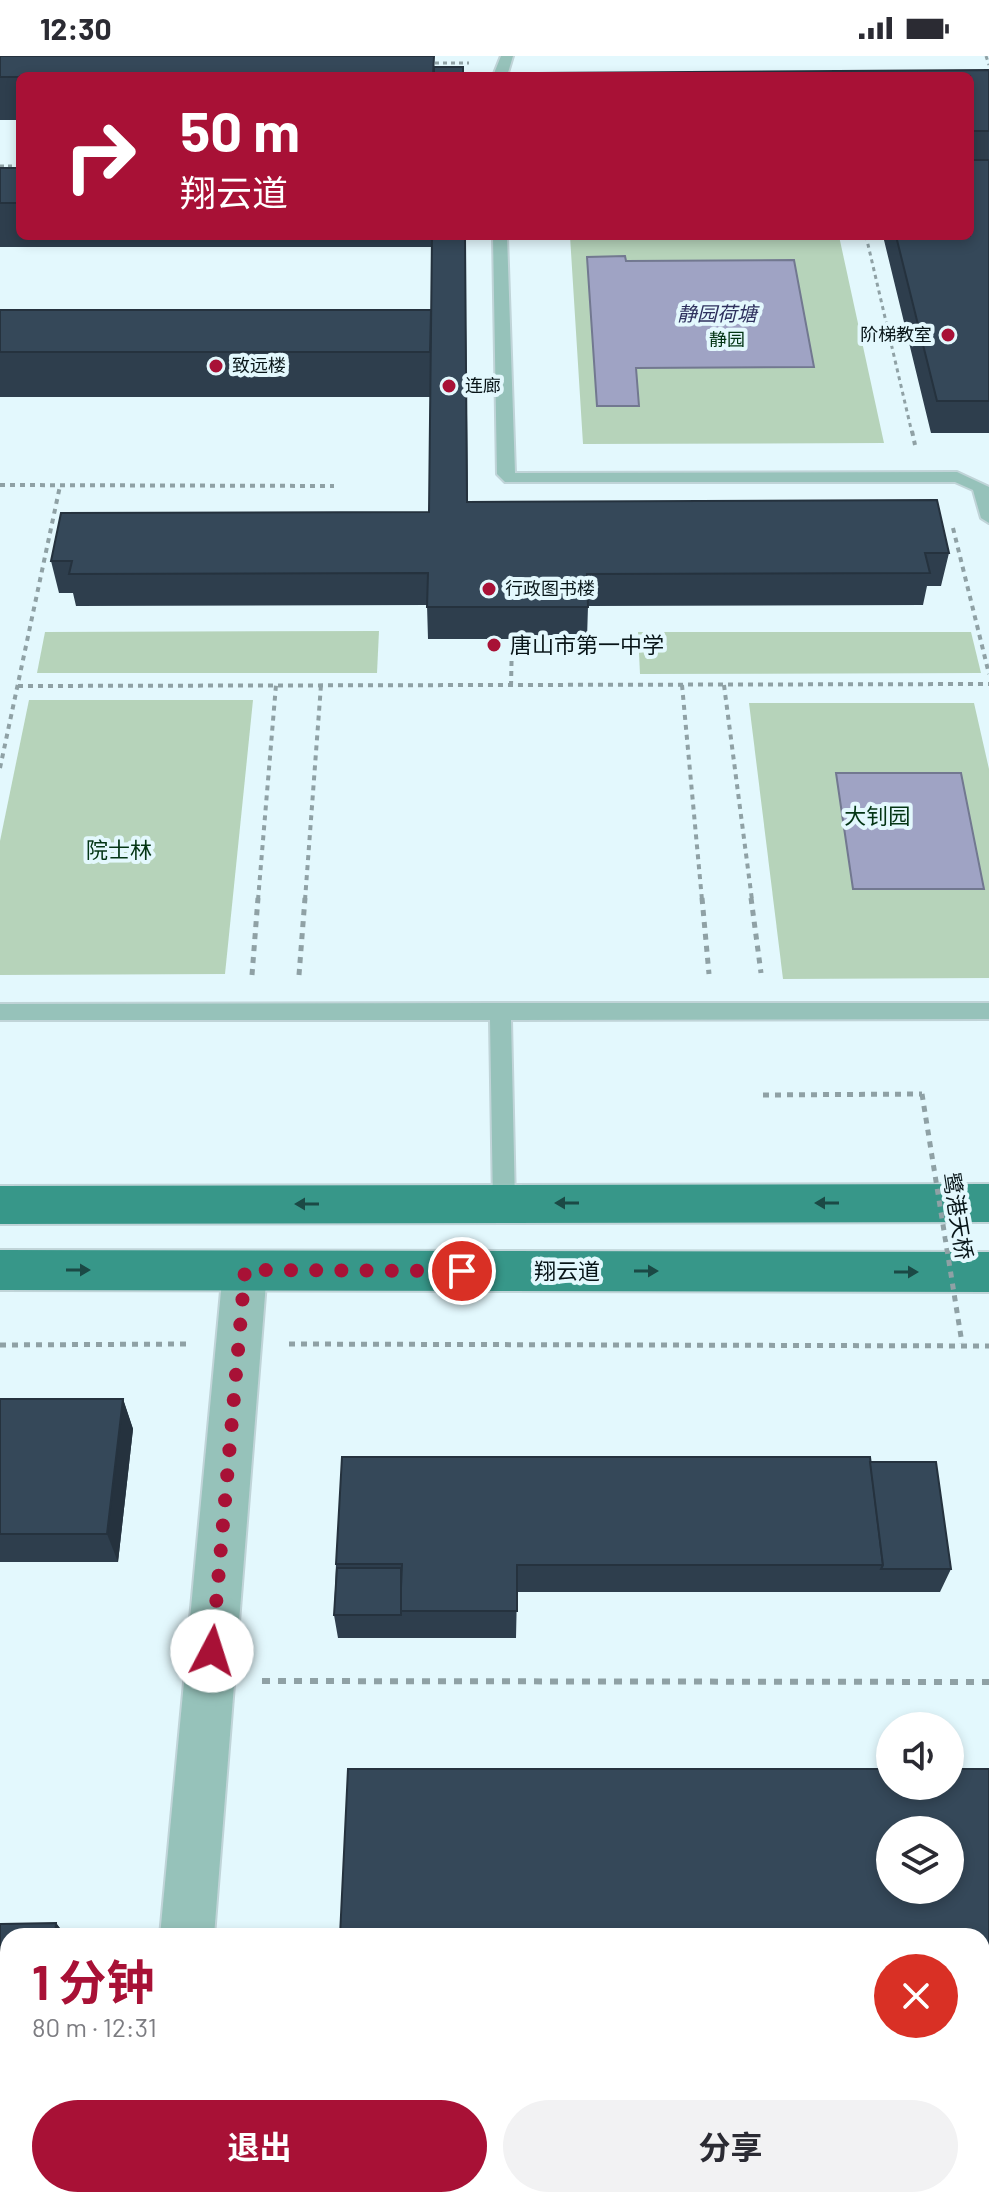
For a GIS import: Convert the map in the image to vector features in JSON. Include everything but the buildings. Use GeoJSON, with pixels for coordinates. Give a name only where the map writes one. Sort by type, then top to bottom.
{"type":"FeatureCollection","features":[{"type":"Feature","properties":{"kind":"main road"},"geometry":{"type":"LineString","coordinates":[[0,1205],[989,1203]]}},
{"type":"Feature","properties":{"kind":"main road","name":"翔云道"},"geometry":{"type":"LineString","coordinates":[[0,1270],[989,1272]]}},
{"type":"Feature","properties":{"kind":"street"},"geometry":{"type":"LineString","coordinates":[[188,1928],[245,1270]]}},
{"type":"Feature","properties":{"kind":"lane"},"geometry":{"type":"LineString","coordinates":[[500,240],[505,474],[511,478],[957,477],[981,487],[989,518]]}},
{"type":"Feature","properties":{"kind":"lane"},"geometry":{"type":"LineString","coordinates":[[500,1011],[504,1204]]}},
{"type":"Feature","properties":{"kind":"lane"},"geometry":{"type":"LineString","coordinates":[[0,1012],[989,1011]]}},
{"type":"Feature","properties":{"kind":"path"},"geometry":{"type":"LineString","coordinates":[[986,56],[989,65]]}},
{"type":"Feature","properties":{"kind":"path"},"geometry":{"type":"LineString","coordinates":[[425,63],[504,65]]}},
{"type":"Feature","properties":{"kind":"path"},"geometry":{"type":"LineString","coordinates":[[867,240],[916,449],[957,477]]}},
{"type":"Feature","properties":{"kind":"path"},"geometry":{"type":"LineString","coordinates":[[0,485],[334,486]]}},
{"type":"Feature","properties":{"kind":"path"},"geometry":{"type":"LineString","coordinates":[[0,768],[60,486]]}},
{"type":"Feature","properties":{"kind":"path"},"geometry":{"type":"LineString","coordinates":[[951,516],[989,674]]}},
{"type":"Feature","properties":{"kind":"path"},"geometry":{"type":"LineString","coordinates":[[511,686],[512,639]]}},
{"type":"Feature","properties":{"kind":"path"},"geometry":{"type":"LineString","coordinates":[[18,686],[989,684]]}},
{"type":"Feature","properties":{"kind":"path"},"geometry":{"type":"LineString","coordinates":[[251,990],[276,685]]}},
{"type":"Feature","properties":{"kind":"path"},"geometry":{"type":"LineString","coordinates":[[298,990],[321,685]]}},
{"type":"Feature","properties":{"kind":"path"},"geometry":{"type":"LineString","coordinates":[[682,685],[710,988]]}},
{"type":"Feature","properties":{"kind":"path"},"geometry":{"type":"LineString","coordinates":[[724,685],[763,987]]}},
{"type":"Feature","properties":{"kind":"path","name":"鹭港天桥"},"geometry":{"type":"LineString","coordinates":[[763,1095],[922,1094],[962,1343],[793,1346]]}},
{"type":"Feature","properties":{"kind":"path"},"geometry":{"type":"LineString","coordinates":[[0,1345],[989,1346]]}},
{"type":"Feature","properties":{"kind":"path"},"geometry":{"type":"LineString","coordinates":[[209,1681],[989,1682]]}},
{"type":"Feature","properties":{"kind":"green space","name":"静园"},"geometry":{"type":"Polygon","coordinates":[[[570,240],[840,240],[884,443],[583,444],[570,240]]]}},
{"type":"Feature","properties":{"kind":"green space"},"geometry":{"type":"Polygon","coordinates":[[[379,631],[377,673],[37,673],[45,632],[379,631]]]}},
{"type":"Feature","properties":{"kind":"green space"},"geometry":{"type":"Polygon","coordinates":[[[638,632],[971,632],[981,673],[640,674],[638,632]]]}},
{"type":"Feature","properties":{"kind":"green space","name":"院士林"},"geometry":{"type":"Polygon","coordinates":[[[29,700],[253,700],[225,974],[0,975],[0,841],[29,700]]]}},
{"type":"Feature","properties":{"kind":"green space","name":"大钊园"},"geometry":{"type":"Polygon","coordinates":[[[749,703],[974,703],[989,769],[989,978],[783,979],[749,703]]]}},
{"type":"Feature","properties":{"kind":"water","name":"静园荷塘"},"geometry":{"type":"Polygon","coordinates":[[[625,256],[626,261],[794,260],[814,367],[636,368],[639,406],[597,406],[587,257],[625,256]]]}},
{"type":"Feature","properties":{"kind":"water"},"geometry":{"type":"Polygon","coordinates":[[[836,773],[961,773],[984,889],[853,889],[836,773]]]}},
{"type":"Feature","properties":{"kind":"place","name":"阶梯教室"},"geometry":{"type":"Point","coordinates":[948,335]}},
{"type":"Feature","properties":{"kind":"place","name":"致远楼"},"geometry":{"type":"Point","coordinates":[216,366]}},
{"type":"Feature","properties":{"kind":"place","name":"连廊"},"geometry":{"type":"Point","coordinates":[449,386]}},
{"type":"Feature","properties":{"kind":"place","name":"行政图书楼"},"geometry":{"type":"Point","coordinates":[489,589]}},
{"type":"Feature","properties":{"kind":"place","name":"唐山市第一中学"},"geometry":{"type":"Point","coordinates":[494,645]}},
{"type":"Feature","properties":{"kind":"route"},"geometry":{"type":"LineString","coordinates":[[212,1651],[245,1270],[462,1271]]}}]}
